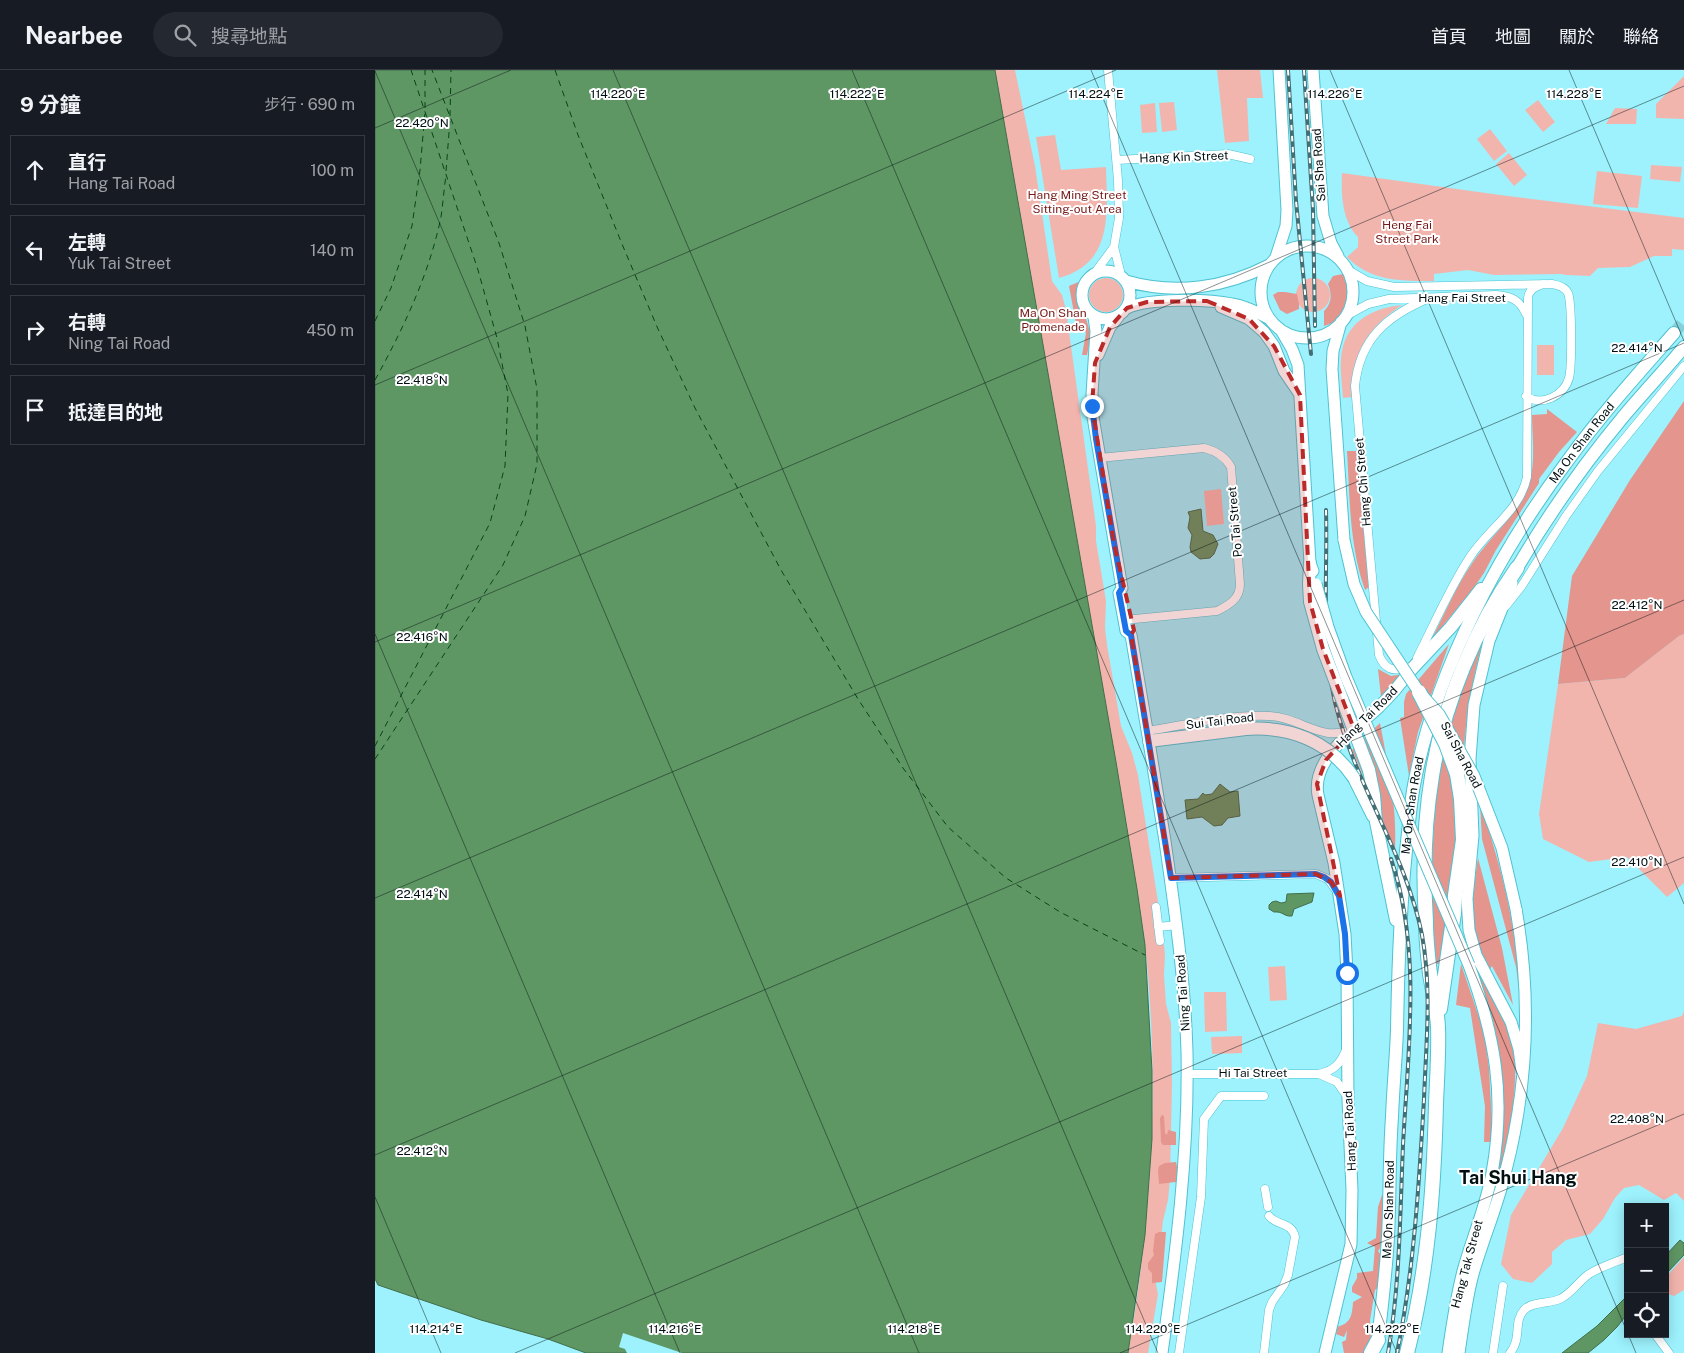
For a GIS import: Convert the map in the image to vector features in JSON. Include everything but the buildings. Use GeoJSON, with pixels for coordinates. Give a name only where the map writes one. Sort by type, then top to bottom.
{"type":"FeatureCollection","features":[{"type":"Feature","properties":{"kind":"highway","name":"Ma On Shan Road"},"geometry":{"type":"LineString","coordinates":[[1407,1353],[1425,1269],[1435,1134],[1438,1026],[1430,972],[1425,896],[1426,840],[1432,776],[1447,716],[1468,656],[1494,603],[1517,568]]}},
{"type":"Feature","properties":{"kind":"highway"},"geometry":{"type":"LineString","coordinates":[[1419,692],[1451,755],[1458,781],[1462,814],[1463,840],[1438,1026]]}},
{"type":"Feature","properties":{"kind":"highway"},"geometry":{"type":"LineString","coordinates":[[1454,913],[1468,876]]}},
{"type":"Feature","properties":{"kind":"highway"},"geometry":{"type":"LineString","coordinates":[[1371,1353],[1377,1347]]}},
{"type":"Feature","properties":{"kind":"main road"},"geometry":{"type":"LineString","coordinates":[[1268,318],[1264,310],[1260,291],[1264,273],[1273,261],[1286,226],[1287,210],[1279,70]]}},
{"type":"Feature","properties":{"kind":"main road","name":"Sai Sha Road"},"geometry":{"type":"LineString","coordinates":[[1313,70],[1322,208],[1326,229],[1338,256]]}},
{"type":"Feature","properties":{"kind":"main road"},"geometry":{"type":"LineString","coordinates":[[1281,330],[1298,337],[1314,337],[1329,332],[1344,319],[1352,302],[1353,284],[1348,270],[1338,256],[1324,248],[1315,246],[1288,249],[1273,261],[1240,279],[1209,287],[1158,287],[1124,278],[1107,271],[1094,274],[1084,285],[1082,299],[1087,310],[1094,317],[1110,319],[1118,317],[1127,308],[1147,302],[1207,301],[1239,305],[1268,318],[1281,330],[1289,342],[1298,365],[1310,563],[1313,584],[1346,677],[1469,965],[1482,1001],[1491,1035],[1499,1114],[1489,1206]]}},
{"type":"Feature","properties":{"kind":"main road"},"geometry":{"type":"LineString","coordinates":[[1124,278],[1131,294],[1127,308]]}},
{"type":"Feature","properties":{"kind":"main road"},"geometry":{"type":"LineString","coordinates":[[1207,301],[1249,319],[1264,332],[1274,346],[1284,371],[1300,395]]}},
{"type":"Feature","properties":{"kind":"main road","name":"Ning Tai Road"},"geometry":{"type":"LineString","coordinates":[[1094,317],[1096,331],[1092,406],[1099,458],[1122,588],[1119,593],[1128,620],[1126,631],[1131,635],[1171,878],[1183,981],[1187,1074],[1182,1190],[1162,1353]]}},
{"type":"Feature","properties":{"kind":"main road","name":"Ning Tai Road"},"geometry":{"type":"LineString","coordinates":[[1095,363],[1109,327],[1118,317]]}},
{"type":"Feature","properties":{"kind":"main road","name":"Sai Sha Road"},"geometry":{"type":"LineString","coordinates":[[1344,319],[1333,351],[1332,369],[1344,540],[1354,584],[1367,612],[1419,692],[1439,714],[1473,776],[1502,848],[1516,910],[1523,954],[1525,991],[1522,1071],[1518,1109],[1508,1162],[1489,1206]]}},
{"type":"Feature","properties":{"kind":"main road","name":"Ma On Shan Road"},"geometry":{"type":"LineString","coordinates":[[1377,1347],[1388,1237],[1391,1118],[1397,1033],[1399,937],[1410,814],[1419,758],[1446,674],[1501,564],[1537,503],[1565,464],[1617,399],[1674,333]]}},
{"type":"Feature","properties":{"kind":"main road","name":"Ma On Shan Road"},"geometry":{"type":"LineString","coordinates":[[1522,1071],[1519,1049],[1511,1022],[1481,965],[1467,920],[1468,876],[1473,836],[1470,759],[1472,721],[1483,664],[1494,628],[1517,568],[1551,514],[1598,448],[1683,349]]}},
{"type":"Feature","properties":{"kind":"main road"},"geometry":{"type":"LineString","coordinates":[[1412,667],[1451,627],[1501,564]]}},
{"type":"Feature","properties":{"kind":"main road"},"geometry":{"type":"LineString","coordinates":[[1313,584],[1310,602],[1323,648],[1369,770],[1374,795],[1376,822],[1387,869],[1399,937]]}},
{"type":"Feature","properties":{"kind":"main road","name":"Hang Tai Road"},"geometry":{"type":"LineString","coordinates":[[1325,1353],[1351,1244],[1352,1190],[1348,1100],[1345,934],[1334,863],[1318,795],[1318,776],[1326,760],[1351,731],[1388,698],[1412,667]]}},
{"type":"Feature","properties":{"kind":"main road"},"geometry":{"type":"LineString","coordinates":[[1148,736],[1274,728],[1307,738],[1333,754],[1354,778],[1376,822]]}},
{"type":"Feature","properties":{"kind":"main road","name":"Hang Tak Street"},"geometry":{"type":"LineString","coordinates":[[1448,1353],[1459,1288],[1489,1206]]}},
{"type":"Feature","properties":{"kind":"main road","name":"Hang Tak Street"},"geometry":{"type":"LineString","coordinates":[[1459,1353],[1470,1285],[1489,1206]]}},
{"type":"Feature","properties":{"kind":"street"},"geometry":{"type":"LineString","coordinates":[[1108,70],[1117,160],[1119,218],[1115,247],[1124,278]]}},
{"type":"Feature","properties":{"kind":"street","name":"Hang Kin Street"},"geometry":{"type":"LineString","coordinates":[[1117,160],[1228,154],[1250,159]]}},
{"type":"Feature","properties":{"kind":"street"},"geometry":{"type":"LineString","coordinates":[[1094,274],[1115,247]]}},
{"type":"Feature","properties":{"kind":"street","name":"Hang Fai Street"},"geometry":{"type":"LineString","coordinates":[[1348,270],[1367,281],[1394,287],[1556,284],[1565,289],[1568,294],[1571,342],[1569,378],[1563,390],[1551,398],[1535,400],[1526,396]]}},
{"type":"Feature","properties":{"kind":"street"},"geometry":{"type":"LineString","coordinates":[[1528,318],[1528,295],[1533,288],[1543,284]]}},
{"type":"Feature","properties":{"kind":"street","name":"Hang Fai Street"},"geometry":{"type":"LineString","coordinates":[[1344,319],[1368,304],[1378,301],[1505,296],[1519,302],[1528,318]]}},
{"type":"Feature","properties":{"kind":"street","name":"Hang Chi Street"},"geometry":{"type":"LineString","coordinates":[[1412,667],[1393,670],[1383,664],[1379,655],[1355,386],[1360,360],[1374,335],[1394,316],[1429,298]]}},
{"type":"Feature","properties":{"kind":"street","name":"Hang Tai Road"},"geometry":{"type":"LineString","coordinates":[[1412,667],[1471,555],[1509,512],[1522,494],[1527,477],[1526,396],[1528,318]]}},
{"type":"Feature","properties":{"kind":"street","name":"Ma On Shan Road"},"geometry":{"type":"LineString","coordinates":[[1494,628],[1505,608],[1590,483],[1635,424],[1684,366]]}},
{"type":"Feature","properties":{"kind":"street","name":"Po Tai Street"},"geometry":{"type":"LineString","coordinates":[[1099,458],[1204,448],[1223,456],[1231,468],[1241,584],[1235,600],[1217,610],[1128,620]]}},
{"type":"Feature","properties":{"kind":"street","name":"Sui Tai Road"},"geometry":{"type":"LineString","coordinates":[[1148,736],[1241,717],[1262,716],[1293,720],[1326,733],[1351,731]]}},
{"type":"Feature","properties":{"kind":"street"},"geometry":{"type":"LineString","coordinates":[[1171,878],[1316,874],[1331,882],[1339,896]]}},
{"type":"Feature","properties":{"kind":"street"},"geometry":{"type":"LineString","coordinates":[[1156,907],[1160,941]]}},
{"type":"Feature","properties":{"kind":"street"},"geometry":{"type":"LineString","coordinates":[[1159,927],[1177,925]]}},
{"type":"Feature","properties":{"kind":"street"},"geometry":{"type":"LineString","coordinates":[[1319,1074],[1337,1067],[1347,1046]]}},
{"type":"Feature","properties":{"kind":"street","name":"Hi Tai Street"},"geometry":{"type":"LineString","coordinates":[[1187,1074],[1319,1074],[1340,1084],[1348,1100]]}},
{"type":"Feature","properties":{"kind":"street"},"geometry":{"type":"LineString","coordinates":[[1179,1353],[1201,1197],[1204,1119],[1221,1096],[1263,1096]]}},
{"type":"Feature","properties":{"kind":"street"},"geometry":{"type":"LineString","coordinates":[[1265,1189],[1268,1207]]}},
{"type":"Feature","properties":{"kind":"street"},"geometry":{"type":"LineString","coordinates":[[1264,1353],[1269,1310],[1288,1275],[1295,1237],[1294,1231],[1290,1227],[1272,1220],[1269,1216]]}},
{"type":"Feature","properties":{"kind":"street"},"geometry":{"type":"LineString","coordinates":[[1510,1353],[1516,1346],[1519,1321],[1523,1311],[1532,1305],[1563,1298],[1589,1274],[1624,1259]]}},
{"type":"Feature","properties":{"kind":"street"},"geometry":{"type":"LineString","coordinates":[[1493,1353],[1503,1286]]}},
{"type":"Feature","properties":{"kind":"street"},"geometry":{"type":"LineString","coordinates":[[1658,1338],[1669,1353]]}},
{"type":"Feature","properties":{"kind":"highlighted area"},"geometry":{"type":"Polygon","coordinates":[[[1207,301],[1249,319],[1274,346],[1300,395],[1310,602],[1323,649],[1354,729],[1326,760],[1317,784],[1340,896],[1331,882],[1316,874],[1171,878],[1131,635],[1134,630],[1114,544],[1092,406],[1095,363],[1110,327],[1127,308],[1147,302],[1207,301]]]}},
{"type":"Feature","properties":{"kind":"green space","name":"Ma On Shan Promenade"},"geometry":{"type":"Polygon","coordinates":[[[995,70],[1015,70],[1035,166],[1052,281],[1062,295],[1066,310],[1096,526],[1096,541],[1106,601],[1105,628],[1107,645],[1121,726],[1132,753],[1138,775],[1162,927],[1165,954],[1166,1004],[1171,1023],[1170,1179],[1156,1284],[1158,1294],[1148,1353],[1128,1353],[1143,1251],[1151,1149],[1153,1098],[1152,1046],[1145,944],[1124,809],[995,70]]]}},
{"type":"Feature","properties":{"kind":"green space"},"geometry":{"type":"Polygon","coordinates":[[[1217,70],[1260,70],[1263,98],[1247,98],[1249,141],[1225,143],[1217,70]]]}},
{"type":"Feature","properties":{"kind":"green space"},"geometry":{"type":"Polygon","coordinates":[[[1684,76],[1684,119],[1656,118],[1656,104],[1684,76]]]}},
{"type":"Feature","properties":{"kind":"green space"},"geometry":{"type":"Polygon","coordinates":[[[1538,100],[1555,122],[1543,132],[1525,110],[1538,100]]]}},
{"type":"Feature","properties":{"kind":"green space"},"geometry":{"type":"Polygon","coordinates":[[[1174,102],[1177,130],[1162,132],[1159,103],[1174,102]]]}},
{"type":"Feature","properties":{"kind":"green space"},"geometry":{"type":"Polygon","coordinates":[[[1155,103],[1157,132],[1142,133],[1140,105],[1155,103]]]}},
{"type":"Feature","properties":{"kind":"green space"},"geometry":{"type":"Polygon","coordinates":[[[1615,108],[1637,109],[1636,124],[1606,124],[1615,108]]]}},
{"type":"Feature","properties":{"kind":"green space"},"geometry":{"type":"Polygon","coordinates":[[[1490,129],[1507,151],[1494,161],[1477,139],[1490,129]]]}},
{"type":"Feature","properties":{"kind":"green space","name":"Hang Ming Street Sitting-out Area"},"geometry":{"type":"Polygon","coordinates":[[[1055,135],[1061,170],[1106,167],[1107,184],[1104,234],[1098,248],[1090,261],[1077,271],[1059,278],[1036,137],[1055,135]]]}},
{"type":"Feature","properties":{"kind":"green space"},"geometry":{"type":"Polygon","coordinates":[[[1509,153],[1527,175],[1514,186],[1496,164],[1509,153]]]}},
{"type":"Feature","properties":{"kind":"green space"},"geometry":{"type":"Polygon","coordinates":[[[1651,165],[1682,167],[1680,182],[1650,179],[1651,165]]]}},
{"type":"Feature","properties":{"kind":"green space"},"geometry":{"type":"Polygon","coordinates":[[[1597,171],[1642,176],[1638,208],[1593,204],[1597,171]]]}},
{"type":"Feature","properties":{"kind":"green space","name":"Heng Fai Street Park"},"geometry":{"type":"Polygon","coordinates":[[[1342,173],[1684,218],[1684,250],[1672,249],[1672,256],[1654,256],[1630,267],[1598,268],[1590,276],[1561,274],[1494,275],[1468,270],[1434,274],[1434,281],[1410,281],[1377,276],[1356,265],[1347,257],[1358,247],[1358,237],[1349,223],[1344,207],[1342,173]]]}},
{"type":"Feature","properties":{"kind":"green space"},"geometry":{"type":"Polygon","coordinates":[[[1106,278],[1113,279],[1118,283],[1122,288],[1122,302],[1118,307],[1113,311],[1106,312],[1099,311],[1094,307],[1090,302],[1089,295],[1090,288],[1094,283],[1099,279],[1106,278]]]}},
{"type":"Feature","properties":{"kind":"green space"},"geometry":{"type":"Polygon","coordinates":[[[1313,278],[1320,279],[1325,283],[1329,288],[1329,302],[1325,307],[1320,311],[1313,312],[1306,311],[1301,307],[1297,302],[1296,295],[1297,288],[1301,283],[1306,279],[1313,278]]]}},
{"type":"Feature","properties":{"kind":"green space"},"geometry":{"type":"Polygon","coordinates":[[[1402,305],[1379,323],[1363,344],[1354,368],[1352,397],[1343,398],[1341,357],[1345,340],[1350,331],[1356,324],[1372,313],[1402,305]]]}},
{"type":"Feature","properties":{"kind":"green space"},"geometry":{"type":"Polygon","coordinates":[[[1537,345],[1554,345],[1554,375],[1537,375],[1537,345]]]}},
{"type":"Feature","properties":{"kind":"green space"},"geometry":{"type":"Polygon","coordinates":[[[1221,489],[1224,524],[1207,526],[1204,491],[1221,489]]]}},
{"type":"Feature","properties":{"kind":"green space"},"geometry":{"type":"Polygon","coordinates":[[[1684,634],[1684,883],[1667,897],[1627,857],[1589,862],[1543,839],[1539,814],[1558,684],[1625,678],[1684,634]]]}},
{"type":"Feature","properties":{"kind":"green space"},"geometry":{"type":"Polygon","coordinates":[[[1285,966],[1287,1000],[1270,1001],[1268,967],[1285,966]]]}},
{"type":"Feature","properties":{"kind":"green space"},"geometry":{"type":"Polygon","coordinates":[[[1204,992],[1226,992],[1227,1031],[1205,1032],[1204,992]]]}},
{"type":"Feature","properties":{"kind":"green space"},"geometry":{"type":"Polygon","coordinates":[[[1684,1011],[1684,1201],[1676,1193],[1664,1200],[1639,1185],[1624,1188],[1615,1198],[1603,1219],[1590,1234],[1566,1240],[1552,1252],[1552,1264],[1532,1283],[1513,1279],[1501,1264],[1511,1215],[1563,1128],[1587,1076],[1598,1023],[1636,1029],[1682,1016],[1684,1011]]]}},
{"type":"Feature","properties":{"kind":"green space"},"geometry":{"type":"Polygon","coordinates":[[[1242,1036],[1242,1053],[1212,1054],[1211,1037],[1242,1036]]]}},
{"type":"Feature","properties":{"kind":"green space"},"geometry":{"type":"Polygon","coordinates":[[[1684,1257],[1684,1290],[1674,1296],[1669,1294],[1669,1274],[1684,1257]]]}},
{"type":"Feature","properties":{"kind":"shaded area"},"geometry":{"type":"Polygon","coordinates":[[[375,70],[995,70],[1116,762],[1145,945],[1152,1071],[1152,1139],[1145,1235],[1128,1353],[586,1353],[378,1285],[375,1279],[375,70]]]}},
{"type":"Feature","properties":{"kind":"shaded area"},"geometry":{"type":"Polygon","coordinates":[[[1343,274],[1347,279],[1348,306],[1340,314],[1338,321],[1324,326],[1324,311],[1329,305],[1331,298],[1328,284],[1333,276],[1343,274]]]}},
{"type":"Feature","properties":{"kind":"shaded area"},"geometry":{"type":"Polygon","coordinates":[[[1081,281],[1079,296],[1091,335],[1087,355],[1082,355],[1086,333],[1083,327],[1077,329],[1069,286],[1081,281]]]}},
{"type":"Feature","properties":{"kind":"shaded area"},"geometry":{"type":"Polygon","coordinates":[[[1278,292],[1297,294],[1299,309],[1287,314],[1280,310],[1273,295],[1278,292]]]}},
{"type":"Feature","properties":{"kind":"shaded area"},"geometry":{"type":"Polygon","coordinates":[[[1684,401],[1684,634],[1625,678],[1558,684],[1572,576],[1630,480],[1684,401]]]}},
{"type":"Feature","properties":{"kind":"shaded area"},"geometry":{"type":"Polygon","coordinates":[[[1547,409],[1577,432],[1539,479],[1539,483],[1470,593],[1431,640],[1467,571],[1511,515],[1524,495],[1529,484],[1532,467],[1532,415],[1547,414],[1547,409]]]}},
{"type":"Feature","properties":{"kind":"shaded area"},"geometry":{"type":"Polygon","coordinates":[[[1347,451],[1356,451],[1369,587],[1365,590],[1353,539],[1347,451]]]}},
{"type":"Feature","properties":{"kind":"shaded area"},"geometry":{"type":"Polygon","coordinates":[[[1201,509],[1203,531],[1213,535],[1218,544],[1210,558],[1200,559],[1191,552],[1192,535],[1188,528],[1190,517],[1188,512],[1201,509]]]}},
{"type":"Feature","properties":{"kind":"shaded area"},"geometry":{"type":"Polygon","coordinates":[[[1485,634],[1477,662],[1467,721],[1464,751],[1466,797],[1453,778],[1458,832],[1440,964],[1436,964],[1432,873],[1435,811],[1439,781],[1454,711],[1466,677],[1485,634]]]}},
{"type":"Feature","properties":{"kind":"shaded area"},"geometry":{"type":"Polygon","coordinates":[[[1449,644],[1418,732],[1409,776],[1400,718],[1404,717],[1406,694],[1449,644]]]}},
{"type":"Feature","properties":{"kind":"shaded area"},"geometry":{"type":"Polygon","coordinates":[[[1378,669],[1391,676],[1403,674],[1381,697],[1378,669]]]}},
{"type":"Feature","properties":{"kind":"shaded area"},"geometry":{"type":"Polygon","coordinates":[[[1380,723],[1395,817],[1395,849],[1352,750],[1380,723]]]}},
{"type":"Feature","properties":{"kind":"shaded area"},"geometry":{"type":"Polygon","coordinates":[[[1220,784],[1230,792],[1238,791],[1240,816],[1228,818],[1222,825],[1214,826],[1202,817],[1187,819],[1185,800],[1198,799],[1203,793],[1205,795],[1212,794],[1220,784]]]}},
{"type":"Feature","properties":{"kind":"shaded area"},"geometry":{"type":"Polygon","coordinates":[[[1480,803],[1496,853],[1513,927],[1521,1006],[1516,967],[1482,839],[1480,803]]]}},
{"type":"Feature","properties":{"kind":"shaded area"},"geometry":{"type":"Polygon","coordinates":[[[1478,858],[1502,948],[1513,1005],[1492,966],[1489,971],[1477,941],[1474,928],[1473,903],[1478,858]]]}},
{"type":"Feature","properties":{"kind":"shaded area"},"geometry":{"type":"Polygon","coordinates":[[[1314,893],[1312,902],[1294,909],[1292,916],[1269,909],[1269,905],[1272,902],[1286,902],[1287,894],[1314,893]]]}},
{"type":"Feature","properties":{"kind":"shaded area"},"geometry":{"type":"Polygon","coordinates":[[[1466,937],[1492,988],[1512,1041],[1515,1089],[1500,1173],[1498,1173],[1502,1095],[1499,1056],[1490,1008],[1466,946],[1466,937]]]}},
{"type":"Feature","properties":{"kind":"shaded area"},"geometry":{"type":"Polygon","coordinates":[[[1461,964],[1484,1032],[1489,1068],[1493,1142],[1484,1142],[1485,1106],[1470,1008],[1456,1005],[1461,964]]]}},
{"type":"Feature","properties":{"kind":"shaded area"},"geometry":{"type":"Polygon","coordinates":[[[1162,1115],[1164,1116],[1165,1133],[1167,1135],[1168,1130],[1176,1132],[1176,1145],[1163,1145],[1161,1142],[1160,1118],[1162,1115]]]}},
{"type":"Feature","properties":{"kind":"shaded area"},"geometry":{"type":"Polygon","coordinates":[[[1176,1162],[1179,1176],[1177,1184],[1175,1182],[1159,1184],[1159,1166],[1165,1163],[1176,1162]]]}},
{"type":"Feature","properties":{"kind":"shaded area"},"geometry":{"type":"Polygon","coordinates":[[[1382,1195],[1384,1196],[1383,1233],[1381,1246],[1378,1251],[1382,1257],[1378,1288],[1375,1290],[1370,1320],[1371,1340],[1365,1347],[1367,1353],[1344,1353],[1342,1342],[1346,1340],[1347,1330],[1344,1337],[1336,1334],[1337,1327],[1348,1321],[1353,1302],[1362,1297],[1352,1292],[1357,1273],[1373,1271],[1375,1247],[1367,1243],[1376,1238],[1378,1207],[1382,1195]]]}},
{"type":"Feature","properties":{"kind":"shaded area"},"geometry":{"type":"Polygon","coordinates":[[[1166,1232],[1162,1282],[1152,1283],[1152,1273],[1148,1269],[1148,1263],[1154,1255],[1155,1234],[1166,1232]]]}},
{"type":"Feature","properties":{"kind":"shaded area"},"geometry":{"type":"Polygon","coordinates":[[[1680,1240],[1684,1243],[1684,1255],[1669,1271],[1669,1252],[1680,1240]]]}},
{"type":"Feature","properties":{"kind":"shaded area"},"geometry":{"type":"Polygon","coordinates":[[[1624,1299],[1624,1318],[1604,1340],[1588,1353],[1562,1353],[1597,1326],[1624,1299]]]}},
{"type":"Feature","properties":{"kind":"pier"},"geometry":{"type":"Polygon","coordinates":[[[623,1333],[682,1353],[627,1353],[625,1349],[619,1347],[623,1333]]]}},
{"type":"Feature","properties":{"kind":"ferry route"},"geometry":{"type":"LineString","coordinates":[[375,746],[490,523],[505,466],[508,394],[497,338],[478,270],[411,70]]}},
{"type":"Feature","properties":{"kind":"ferry route"},"geometry":{"type":"LineString","coordinates":[[425,70],[425,108]]}},
{"type":"Feature","properties":{"kind":"ferry route"},"geometry":{"type":"LineString","coordinates":[[375,759],[503,565],[525,516],[537,464],[537,389],[525,326],[499,243],[432,70]]}},
{"type":"Feature","properties":{"kind":"ferry route"},"geometry":{"type":"LineString","coordinates":[[450,116],[451,70]]}},
{"type":"Feature","properties":{"kind":"ferry route"},"geometry":{"type":"LineString","coordinates":[[555,70],[578,135],[622,244],[658,329],[695,408],[781,570],[858,699],[903,768],[948,827],[1006,878],[1060,912],[1145,955]]}},
{"type":"Feature","properties":{"kind":"ferry route"},"geometry":{"type":"LineString","coordinates":[[375,321],[391,288],[412,226],[420,170],[425,112]]}},
{"type":"Feature","properties":{"kind":"ferry route"},"geometry":{"type":"LineString","coordinates":[[446,171],[450,120]]}},
{"type":"Feature","properties":{"kind":"ferry route"},"geometry":{"type":"LineString","coordinates":[[375,380],[405,321],[430,260],[441,217],[446,175]]}},
{"type":"Feature","properties":{"kind":"tunnel"},"geometry":{"type":"LineString","coordinates":[[1674,333],[1684,321]]}},
{"type":"Feature","properties":{"kind":"railway"},"geometry":{"type":"LineString","coordinates":[[1288,70],[1296,201],[1311,354]]}},
{"type":"Feature","properties":{"kind":"railway"},"geometry":{"type":"LineString","coordinates":[[1304,70],[1313,210],[1315,326]]}},
{"type":"Feature","properties":{"kind":"railway"},"geometry":{"type":"LineString","coordinates":[[1326,510],[1326,617],[1329,669],[1333,695],[1349,748],[1406,880],[1422,935],[1427,976],[1427,1038],[1418,1195],[1408,1290],[1397,1353]]}},
{"type":"Feature","properties":{"kind":"railway"},"geometry":{"type":"LineString","coordinates":[[1388,1353],[1397,1275],[1411,1000],[1407,928],[1401,893],[1391,859]]}},
{"type":"Feature","properties":{"kind":"district","name":"Tai Shui Hang"},"geometry":{"type":"Point","coordinates":[1518,1177]}},
{"type":"Feature","properties":{"kind":"route"},"geometry":{"type":"LineString","coordinates":[[1092,406],[1122,588],[1119,593],[1126,631],[1131,635],[1171,878],[1316,874],[1324,877],[1331,882],[1339,896],[1345,934],[1347,973]]}}]}
